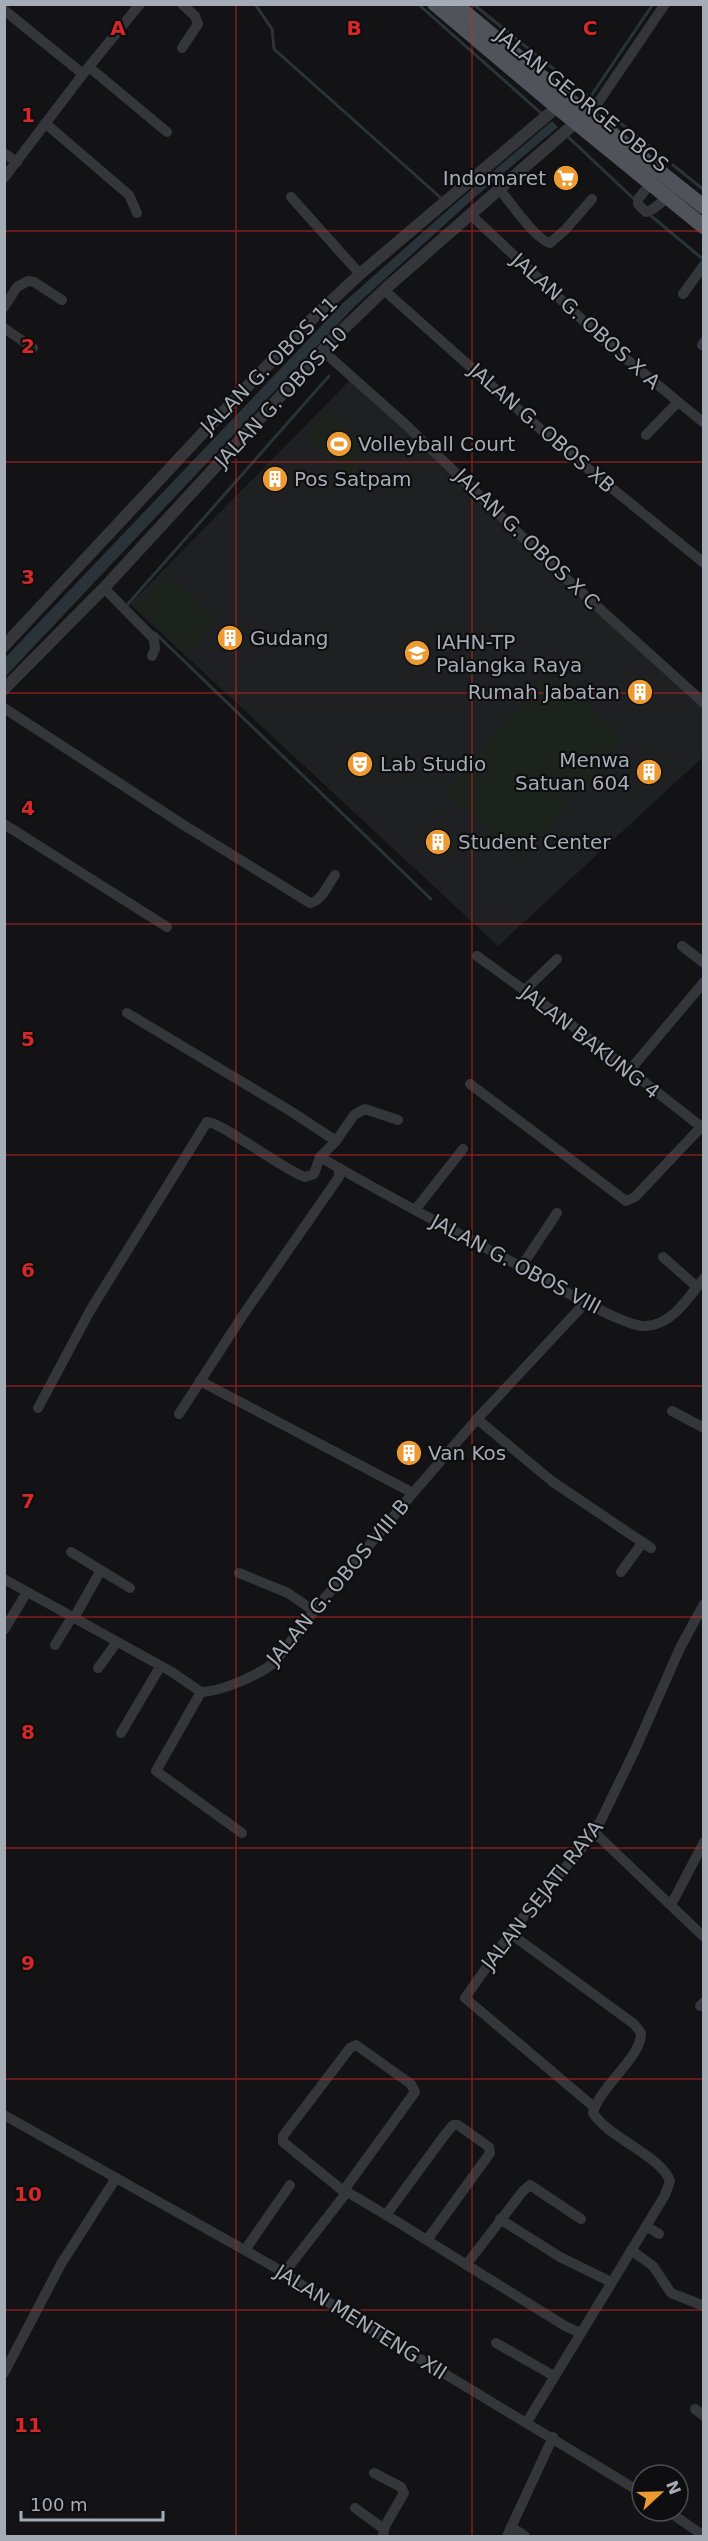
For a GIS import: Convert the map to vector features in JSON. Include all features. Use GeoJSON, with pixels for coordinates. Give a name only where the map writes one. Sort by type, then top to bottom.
{"type":"FeatureCollection","features":[{"type":"Feature","properties":{"kind":"main road","name":"JALAN GEORGE OBOS"},"geometry":{"type":"LineString","coordinates":[[435,4],[550,113],[704,207]]}},
{"type":"Feature","properties":{"kind":"main road","name":"JALAN GEORGE OBOS"},"geometry":{"type":"LineString","coordinates":[[455,4],[573,126],[651,183],[704,226]]}},
{"type":"Feature","properties":{"kind":"street"},"geometry":{"type":"LineString","coordinates":[[4,178],[86,70],[140,4]]}},
{"type":"Feature","properties":{"kind":"street"},"geometry":{"type":"LineString","coordinates":[[182,4],[198,21],[197,28],[182,48]]}},
{"type":"Feature","properties":{"kind":"street"},"geometry":{"type":"LineString","coordinates":[[573,126],[665,4]]}},
{"type":"Feature","properties":{"kind":"street"},"geometry":{"type":"LineString","coordinates":[[4,10],[166,132]]}},
{"type":"Feature","properties":{"kind":"street","name":"JALAN G. OBOS 11"},"geometry":{"type":"LineString","coordinates":[[4,646],[201,435],[360,274],[550,113]]}},
{"type":"Feature","properties":{"kind":"street"},"geometry":{"type":"LineString","coordinates":[[45,123],[123,190],[133,202],[137,213]]}},
{"type":"Feature","properties":{"kind":"street","name":"JALAN G. OBOS 10"},"geometry":{"type":"LineString","coordinates":[[4,689],[104,588],[323,351],[384,290],[573,126]]}},
{"type":"Feature","properties":{"kind":"street"},"geometry":{"type":"LineString","coordinates":[[4,153],[17,162]]}},
{"type":"Feature","properties":{"kind":"street"},"geometry":{"type":"LineString","coordinates":[[651,183],[638,199],[638,204],[646,212],[668,197]]}},
{"type":"Feature","properties":{"kind":"street"},"geometry":{"type":"LineString","coordinates":[[500,190],[546,242],[554,241],[592,199]]}},
{"type":"Feature","properties":{"kind":"street"},"geometry":{"type":"LineString","coordinates":[[291,197],[360,274]]}},
{"type":"Feature","properties":{"kind":"street","name":"JALAN G. OBOS X A"},"geometry":{"type":"LineString","coordinates":[[471,215],[607,343],[676,403],[704,423]]}},
{"type":"Feature","properties":{"kind":"street"},"geometry":{"type":"LineString","coordinates":[[683,294],[704,265]]}},
{"type":"Feature","properties":{"kind":"street"},"geometry":{"type":"LineString","coordinates":[[4,307],[17,287],[28,281],[34,282],[62,300]]}},
{"type":"Feature","properties":{"kind":"street","name":"JALAN G. OBOS XB"},"geometry":{"type":"LineString","coordinates":[[384,290],[555,442],[704,562]]}},
{"type":"Feature","properties":{"kind":"street"},"geometry":{"type":"LineString","coordinates":[[4,328],[33,348]]}},
{"type":"Feature","properties":{"kind":"street","name":"JALAN G. OBOS X C"},"geometry":{"type":"LineString","coordinates":[[323,351],[413,432],[558,571],[704,703]]}},
{"type":"Feature","properties":{"kind":"street"},"geometry":{"type":"LineString","coordinates":[[646,435],[676,403]]}},
{"type":"Feature","properties":{"kind":"street"},"geometry":{"type":"LineString","coordinates":[[104,588],[153,639],[155,649],[152,656]]}},
{"type":"Feature","properties":{"kind":"street"},"geometry":{"type":"LineString","coordinates":[[4,708],[172,818],[310,903],[320,898],[334,875]]}},
{"type":"Feature","properties":{"kind":"street"},"geometry":{"type":"LineString","coordinates":[[4,824],[167,927]]}},
{"type":"Feature","properties":{"kind":"street"},"geometry":{"type":"LineString","coordinates":[[682,946],[704,963]]}},
{"type":"Feature","properties":{"kind":"street","name":"JALAN BAKUNG 4"},"geometry":{"type":"LineString","coordinates":[[477,956],[702,1127]]}},
{"type":"Feature","properties":{"kind":"street"},"geometry":{"type":"LineString","coordinates":[[524,991],[557,959]]}},
{"type":"Feature","properties":{"kind":"street"},"geometry":{"type":"LineString","coordinates":[[629,1071],[704,982]]}},
{"type":"Feature","properties":{"kind":"street"},"geometry":{"type":"LineString","coordinates":[[127,1013],[282,1106],[336,1142]]}},
{"type":"Feature","properties":{"kind":"street"},"geometry":{"type":"LineString","coordinates":[[470,1084],[626,1201],[635,1197],[702,1127]]}},
{"type":"Feature","properties":{"kind":"street"},"geometry":{"type":"LineString","coordinates":[[38,1408],[92,1309],[204,1124],[210,1120],[214,1122],[302,1177],[308,1177],[314,1174],[320,1157],[336,1142],[354,1115],[365,1109],[398,1120]]}},
{"type":"Feature","properties":{"kind":"street"},"geometry":{"type":"LineString","coordinates":[[415,1210],[463,1149]]}},
{"type":"Feature","properties":{"kind":"street","name":"JALAN G. OBOS VIII"},"geometry":{"type":"LineString","coordinates":[[320,1157],[586,1302],[633,1325],[658,1324],[671,1316],[700,1282]]}},
{"type":"Feature","properties":{"kind":"street"},"geometry":{"type":"LineString","coordinates":[[179,1414],[339,1177],[339,1168]]}},
{"type":"Feature","properties":{"kind":"street"},"geometry":{"type":"LineString","coordinates":[[521,1267],[557,1214]]}},
{"type":"Feature","properties":{"kind":"street"},"geometry":{"type":"LineString","coordinates":[[663,1257],[700,1282]]}},
{"type":"Feature","properties":{"kind":"street","name":"JALAN G. OBOS VIII B"},"geometry":{"type":"LineString","coordinates":[[201,1692],[216,1690],[274,1664],[314,1611],[413,1492],[477,1419],[586,1302]]}},
{"type":"Feature","properties":{"kind":"street"},"geometry":{"type":"LineString","coordinates":[[200,1380],[413,1492]]}},
{"type":"Feature","properties":{"kind":"street"},"geometry":{"type":"LineString","coordinates":[[672,1411],[704,1428]]}},
{"type":"Feature","properties":{"kind":"street"},"geometry":{"type":"LineString","coordinates":[[477,1419],[554,1482],[647,1545],[621,1572]]}},
{"type":"Feature","properties":{"kind":"street"},"geometry":{"type":"LineString","coordinates":[[71,1552],[130,1588]]}},
{"type":"Feature","properties":{"kind":"street"},"geometry":{"type":"LineString","coordinates":[[55,1645],[101,1570]]}},
{"type":"Feature","properties":{"kind":"street"},"geometry":{"type":"LineString","coordinates":[[239,1573],[288,1593],[314,1611]]}},
{"type":"Feature","properties":{"kind":"street"},"geometry":{"type":"LineString","coordinates":[[4,1579],[160,1668],[172,1672],[201,1692],[156,1772],[242,1833]]}},
{"type":"Feature","properties":{"kind":"street"},"geometry":{"type":"LineString","coordinates":[[5,1629],[27,1592]]}},
{"type":"Feature","properties":{"kind":"street","name":"JALAN SEJATI RAYA"},"geometry":{"type":"LineString","coordinates":[[594,2107],[465,1998],[511,1934],[594,1832],[623,1776],[676,1656],[704,1604]]}},
{"type":"Feature","properties":{"kind":"street"},"geometry":{"type":"LineString","coordinates":[[98,1668],[117,1642]]}},
{"type":"Feature","properties":{"kind":"street"},"geometry":{"type":"LineString","coordinates":[[121,1733],[160,1668]]}},
{"type":"Feature","properties":{"kind":"street"},"geometry":{"type":"LineString","coordinates":[[594,1832],[704,1936]]}},
{"type":"Feature","properties":{"kind":"street"},"geometry":{"type":"LineString","coordinates":[[671,1905],[704,1842]]}},
{"type":"Feature","properties":{"kind":"street"},"geometry":{"type":"LineString","coordinates":[[511,1934],[634,2024],[641,2033],[639,2045],[594,2107],[593,2113],[599,2121],[662,2170],[669,2178],[670,2184],[527,2422]]}},
{"type":"Feature","properties":{"kind":"street"},"geometry":{"type":"LineString","coordinates":[[284,2273],[345,2191],[415,2092],[414,2087],[356,2045],[350,2048],[282,2139],[300,2158],[345,2191],[580,2333]]}},
{"type":"Feature","properties":{"kind":"street","name":"JALAN MENTENG XII"},"geometry":{"type":"LineString","coordinates":[[4,2115],[284,2273],[359,2322],[630,2485]]}},
{"type":"Feature","properties":{"kind":"street"},"geometry":{"type":"LineString","coordinates":[[386,2215],[444,2136],[453,2126],[458,2126],[489,2147],[490,2153],[427,2240]]}},
{"type":"Feature","properties":{"kind":"street"},"geometry":{"type":"LineString","coordinates":[[4,2373],[61,2264],[116,2178]]}},
{"type":"Feature","properties":{"kind":"street"},"geometry":{"type":"LineString","coordinates":[[245,2250],[290,2185]]}},
{"type":"Feature","properties":{"kind":"street"},"geometry":{"type":"LineString","coordinates":[[466,2265],[500,2219],[530,2185],[581,2219]]}},
{"type":"Feature","properties":{"kind":"street"},"geometry":{"type":"LineString","coordinates":[[500,2219],[560,2257],[611,2282]]}},
{"type":"Feature","properties":{"kind":"street"},"geometry":{"type":"LineString","coordinates":[[646,2226],[659,2234]]}},
{"type":"Feature","properties":{"kind":"street"},"geometry":{"type":"LineString","coordinates":[[630,2250],[648,2261],[670,2293],[704,2306]]}},
{"type":"Feature","properties":{"kind":"street"},"geometry":{"type":"LineString","coordinates":[[496,2343],[554,2376]]}},
{"type":"Feature","properties":{"kind":"street"},"geometry":{"type":"LineString","coordinates":[[525,2536],[509,2532],[553,2437]]}},
{"type":"Feature","properties":{"kind":"street"},"geometry":{"type":"LineString","coordinates":[[355,2508],[383,2533],[404,2493],[402,2487],[374,2473]]}},
{"type":"Feature","properties":{"kind":"street"},"geometry":{"type":"LineString","coordinates":[[685,2523],[704,2536]]}},
{"type":"Feature","properties":{"kind":"shaded area"},"geometry":{"type":"Polygon","coordinates":[[[552,121],[558,127],[474,198],[354,307],[5,677],[5,658],[343,303],[552,121]]]}},
{"type":"Feature","properties":{"kind":"shaded area","name":"IAHN-TP Palangka Raya"},"geometry":{"type":"Polygon","coordinates":[[[353,377],[703,701],[703,757],[498,946],[130,604],[353,377]]]}},
{"type":"Feature","properties":{"kind":"shaded area","name":"Volleyball Court"},"geometry":{"type":"Polygon","coordinates":[[[327,412],[371,453],[350,476],[306,436],[327,412]]]}},
{"type":"Feature","properties":{"kind":"shaded area"},"geometry":{"type":"Polygon","coordinates":[[[165,575],[218,619],[190,653],[137,609],[165,575]]]}},
{"type":"Feature","properties":{"kind":"shaded area"},"geometry":{"type":"Polygon","coordinates":[[[548,671],[623,738],[521,860],[447,793],[548,671]]]}},
{"type":"Feature","properties":{"kind":"waterway"},"geometry":{"type":"LineString","coordinates":[[255,4],[272,29],[274,49],[441,198]]}},
{"type":"Feature","properties":{"kind":"waterway"},"geometry":{"type":"LineString","coordinates":[[418,4],[542,114]]}},
{"type":"Feature","properties":{"kind":"waterway"},"geometry":{"type":"LineString","coordinates":[[473,4],[586,95]]}},
{"type":"Feature","properties":{"kind":"waterway"},"geometry":{"type":"LineString","coordinates":[[587,102],[653,4]]}},
{"type":"Feature","properties":{"kind":"waterway"},"geometry":{"type":"LineString","coordinates":[[604,110],[654,150]]}},
{"type":"Feature","properties":{"kind":"waterway"},"geometry":{"type":"LineString","coordinates":[[565,134],[635,200]]}},
{"type":"Feature","properties":{"kind":"waterway"},"geometry":{"type":"LineString","coordinates":[[673,165],[704,190]]}},
{"type":"Feature","properties":{"kind":"waterway"},"geometry":{"type":"LineString","coordinates":[[650,215],[704,260]]}},
{"type":"Feature","properties":{"kind":"waterway"},"geometry":{"type":"LineString","coordinates":[[127,605],[329,376]]}},
{"type":"Feature","properties":{"kind":"waterway"},"geometry":{"type":"LineString","coordinates":[[155,633],[431,899]]}},
{"type":"Feature","properties":{"kind":"place","name":"Indomaret"},"geometry":{"type":"Point","coordinates":[566,178]}},
{"type":"Feature","properties":{"kind":"place","name":"Volleyball Court"},"geometry":{"type":"Point","coordinates":[339,444]}},
{"type":"Feature","properties":{"kind":"place","name":"Pos Satpam"},"geometry":{"type":"Point","coordinates":[275,479]}},
{"type":"Feature","properties":{"kind":"place","name":"Gudang"},"geometry":{"type":"Point","coordinates":[230,638]}},
{"type":"Feature","properties":{"kind":"place","name":"IAHN-TP Palangka Raya"},"geometry":{"type":"Point","coordinates":[417,653]}},
{"type":"Feature","properties":{"kind":"place","name":"Rumah Jabatan"},"geometry":{"type":"Point","coordinates":[640,692]}},
{"type":"Feature","properties":{"kind":"place","name":"Lab Studio"},"geometry":{"type":"Point","coordinates":[360,764]}},
{"type":"Feature","properties":{"kind":"place","name":"Menwa Satuan 604"},"geometry":{"type":"Point","coordinates":[649,772]}},
{"type":"Feature","properties":{"kind":"place","name":"Student Center"},"geometry":{"type":"Point","coordinates":[438,842]}},
{"type":"Feature","properties":{"kind":"place","name":"Van Kos"},"geometry":{"type":"Point","coordinates":[409,1453]}}]}
